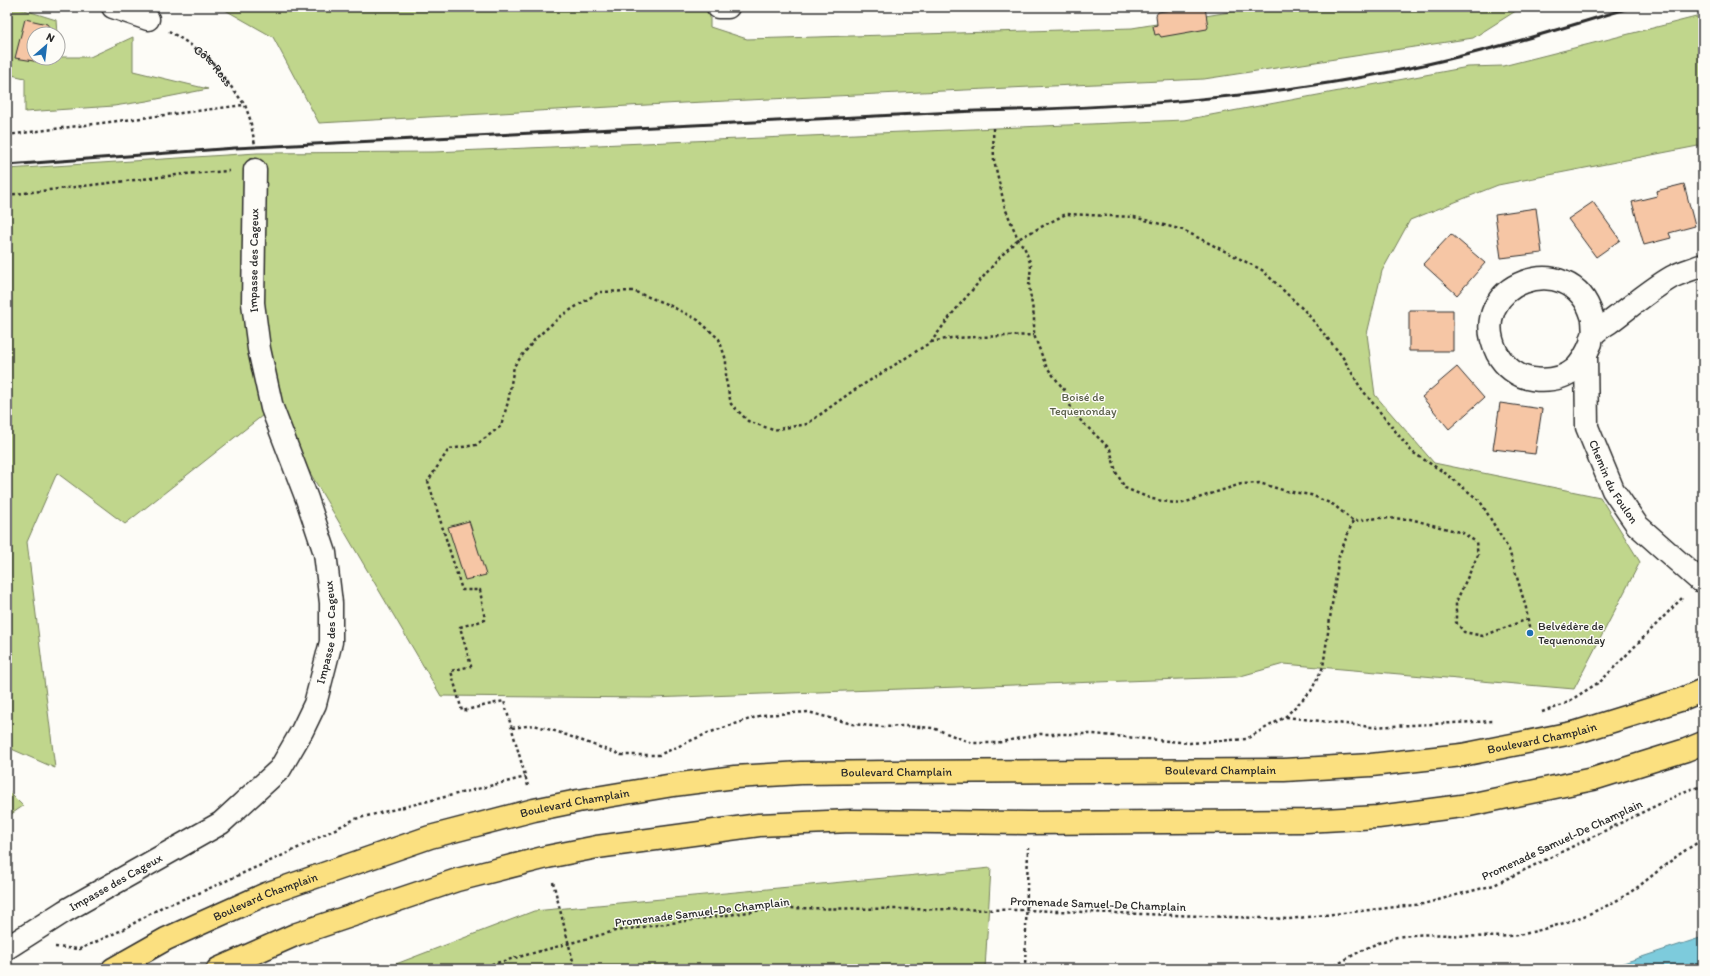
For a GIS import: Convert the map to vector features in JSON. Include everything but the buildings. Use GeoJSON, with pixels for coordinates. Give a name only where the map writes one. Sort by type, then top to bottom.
{"type":"FeatureCollection","features":[{"type":"Feature","properties":{"kind":"main road","name":"Boulevard Champlain"},"geometry":{"type":"LineString","coordinates":[[113,969],[166,939],[280,889],[430,837],[534,810],[578,801],[735,777],[801,773],[1284,770],[1371,764],[1462,755],[1577,732],[1680,700],[1703,690]]}},
{"type":"Feature","properties":{"kind":"main road"},"geometry":{"type":"LineString","coordinates":[[218,969],[297,934],[457,880],[547,857],[598,847],[759,825],[851,821],[1028,823],[1306,821],[1385,816],[1470,805],[1593,779],[1686,750],[1703,743]]}},
{"type":"Feature","properties":{"kind":"street"},"geometry":{"type":"LineString","coordinates":[[113,7],[148,19]]}},
{"type":"Feature","properties":{"kind":"street"},"geometry":{"type":"LineString","coordinates":[[718,7],[728,7]]}},
{"type":"Feature","properties":{"kind":"street","name":"Impasse des Cageux"},"geometry":{"type":"LineString","coordinates":[[7,948],[65,911],[221,823],[280,769],[302,731],[315,704],[332,642],[331,603],[325,553],[307,498],[272,408],[259,349],[253,302],[255,170]]}},
{"type":"Feature","properties":{"kind":"street"},"geometry":{"type":"LineString","coordinates":[[1594,334],[1672,277],[1703,265]]}},
{"type":"Feature","properties":{"kind":"street","name":"Chemin du Foulon"},"geometry":{"type":"LineString","coordinates":[[1546,278],[1556,279],[1572,287],[1585,300],[1592,316],[1594,334],[1586,356],[1575,369],[1562,376],[1545,380],[1527,378],[1514,372],[1501,360],[1493,344],[1491,332],[1493,314],[1498,301],[1511,288],[1528,279],[1546,278]]}},
{"type":"Feature","properties":{"kind":"street","name":"Chemin du Foulon"},"geometry":{"type":"LineString","coordinates":[[1586,356],[1587,427],[1613,490],[1638,525],[1699,580]]}},
{"type":"Feature","properties":{"kind":"path","name":"Côte Ross"},"geometry":{"type":"LineString","coordinates":[[148,19],[188,43],[209,58],[245,105],[250,119],[256,153],[255,170]]}},
{"type":"Feature","properties":{"kind":"path"},"geometry":{"type":"LineString","coordinates":[[7,135],[245,105]]}},
{"type":"Feature","properties":{"kind":"path"},"geometry":{"type":"LineString","coordinates":[[993,128],[995,167],[1005,208],[1031,265],[1029,286],[1034,317],[1034,335],[1046,366],[1065,391],[1073,413],[1110,449],[1116,472],[1125,488],[1152,499],[1180,504],[1241,484],[1259,483],[1286,491],[1311,495],[1334,505],[1353,521],[1379,518],[1410,519],[1463,533],[1476,542],[1478,555],[1456,602],[1456,622],[1464,632],[1483,636],[1528,619]]}},
{"type":"Feature","properties":{"kind":"path"},"geometry":{"type":"LineString","coordinates":[[7,195],[185,174],[255,170]]}},
{"type":"Feature","properties":{"kind":"path"},"geometry":{"type":"LineString","coordinates":[[931,342],[952,314],[1000,257],[1018,239],[1066,214],[1134,217],[1183,230],[1262,270],[1306,312],[1342,356],[1360,387],[1412,452],[1445,473],[1480,501],[1509,550],[1526,608],[1530,633]]}},
{"type":"Feature","properties":{"kind":"path"},"geometry":{"type":"LineString","coordinates":[[504,701],[462,711],[450,671],[471,666],[460,627],[485,620],[480,590],[462,590],[428,481],[449,448],[476,445],[501,426],[508,402],[514,366],[536,338],[561,316],[599,292],[633,291],[669,305],[698,320],[720,339],[726,360],[726,380],[731,404],[748,421],[773,430],[807,424],[850,392],[931,342],[951,338],[1034,335]]}},
{"type":"Feature","properties":{"kind":"path"},"geometry":{"type":"LineString","coordinates":[[512,728],[534,725],[558,732],[621,755],[659,756],[708,733],[762,715],[808,712],[852,724],[883,727],[904,726],[933,728],[972,743],[996,743],[1040,734],[1093,734],[1190,743],[1246,739],[1285,717],[1311,691],[1323,667],[1339,556],[1353,521]]}},
{"type":"Feature","properties":{"kind":"path"},"geometry":{"type":"LineString","coordinates":[[1541,712],[1563,705],[1601,681],[1699,580]]}},
{"type":"Feature","properties":{"kind":"path"},"geometry":{"type":"LineString","coordinates":[[1285,717],[1371,727],[1495,721]]}},
{"type":"Feature","properties":{"kind":"path"},"geometry":{"type":"LineString","coordinates":[[30,934],[50,947],[80,949],[124,930],[162,906],[199,893],[283,855],[355,819],[526,777]]}},
{"type":"Feature","properties":{"kind":"path","name":"Promenade Samuel-De Champlain"},"geometry":{"type":"LineString","coordinates":[[474,969],[615,931],[777,908],[1026,910],[1289,919],[1423,904],[1494,885],[1688,790],[1703,786]]}},
{"type":"Feature","properties":{"kind":"path"},"geometry":{"type":"LineString","coordinates":[[1026,969],[1028,823]]}},
{"type":"Feature","properties":{"kind":"path"},"geometry":{"type":"LineString","coordinates":[[1330,969],[1354,954],[1381,942],[1412,935],[1490,938],[1527,933],[1575,919],[1606,905],[1639,887],[1666,863],[1703,840]]}},
{"type":"Feature","properties":{"kind":"green space"},"geometry":{"type":"Polygon","coordinates":[[[7,7],[15,7],[56,20],[56,26],[26,26],[26,66],[66,66],[66,57],[90,57],[133,37],[133,71],[208,89],[114,106],[25,112],[25,78],[7,74],[7,7]]]}},
{"type":"Feature","properties":{"kind":"green space"},"geometry":{"type":"Polygon","coordinates":[[[220,7],[710,7],[710,27],[747,39],[1132,28],[1260,7],[1522,7],[1473,38],[1204,79],[683,103],[319,123],[273,37],[220,7]]]}},
{"type":"Feature","properties":{"kind":"green space","name":"Boisé de Tequenonday"},"geometry":{"type":"Polygon","coordinates":[[[1700,16],[1703,17],[1703,145],[1498,185],[1410,220],[1382,271],[1367,334],[1375,395],[1434,463],[1600,497],[1640,562],[1574,689],[1284,664],[1237,677],[651,698],[441,696],[272,408],[125,524],[57,473],[27,542],[55,768],[7,747],[7,169],[257,153],[434,152],[1184,120],[1468,67],[1503,66],[1700,16]]]}},
{"type":"Feature","properties":{"kind":"green space"},"geometry":{"type":"Polygon","coordinates":[[[7,790],[23,806],[7,817],[7,790]]]}},
{"type":"Feature","properties":{"kind":"green space"},"geometry":{"type":"Polygon","coordinates":[[[991,868],[985,969],[383,969],[534,911],[991,868]]]}},
{"type":"Feature","properties":{"kind":"water"},"geometry":{"type":"Polygon","coordinates":[[[1703,937],[1703,969],[1605,969],[1703,937]]]}},
{"type":"Feature","properties":{"kind":"railway"},"geometry":{"type":"LineString","coordinates":[[7,165],[235,148],[975,111],[1028,110],[1133,104],[1238,95],[1343,81],[1425,65],[1544,34],[1632,7]]}},
{"type":"Feature","properties":{"kind":"place","name":"Belvédère de Tequenonday"},"geometry":{"type":"Point","coordinates":[1530,633]}}]}
